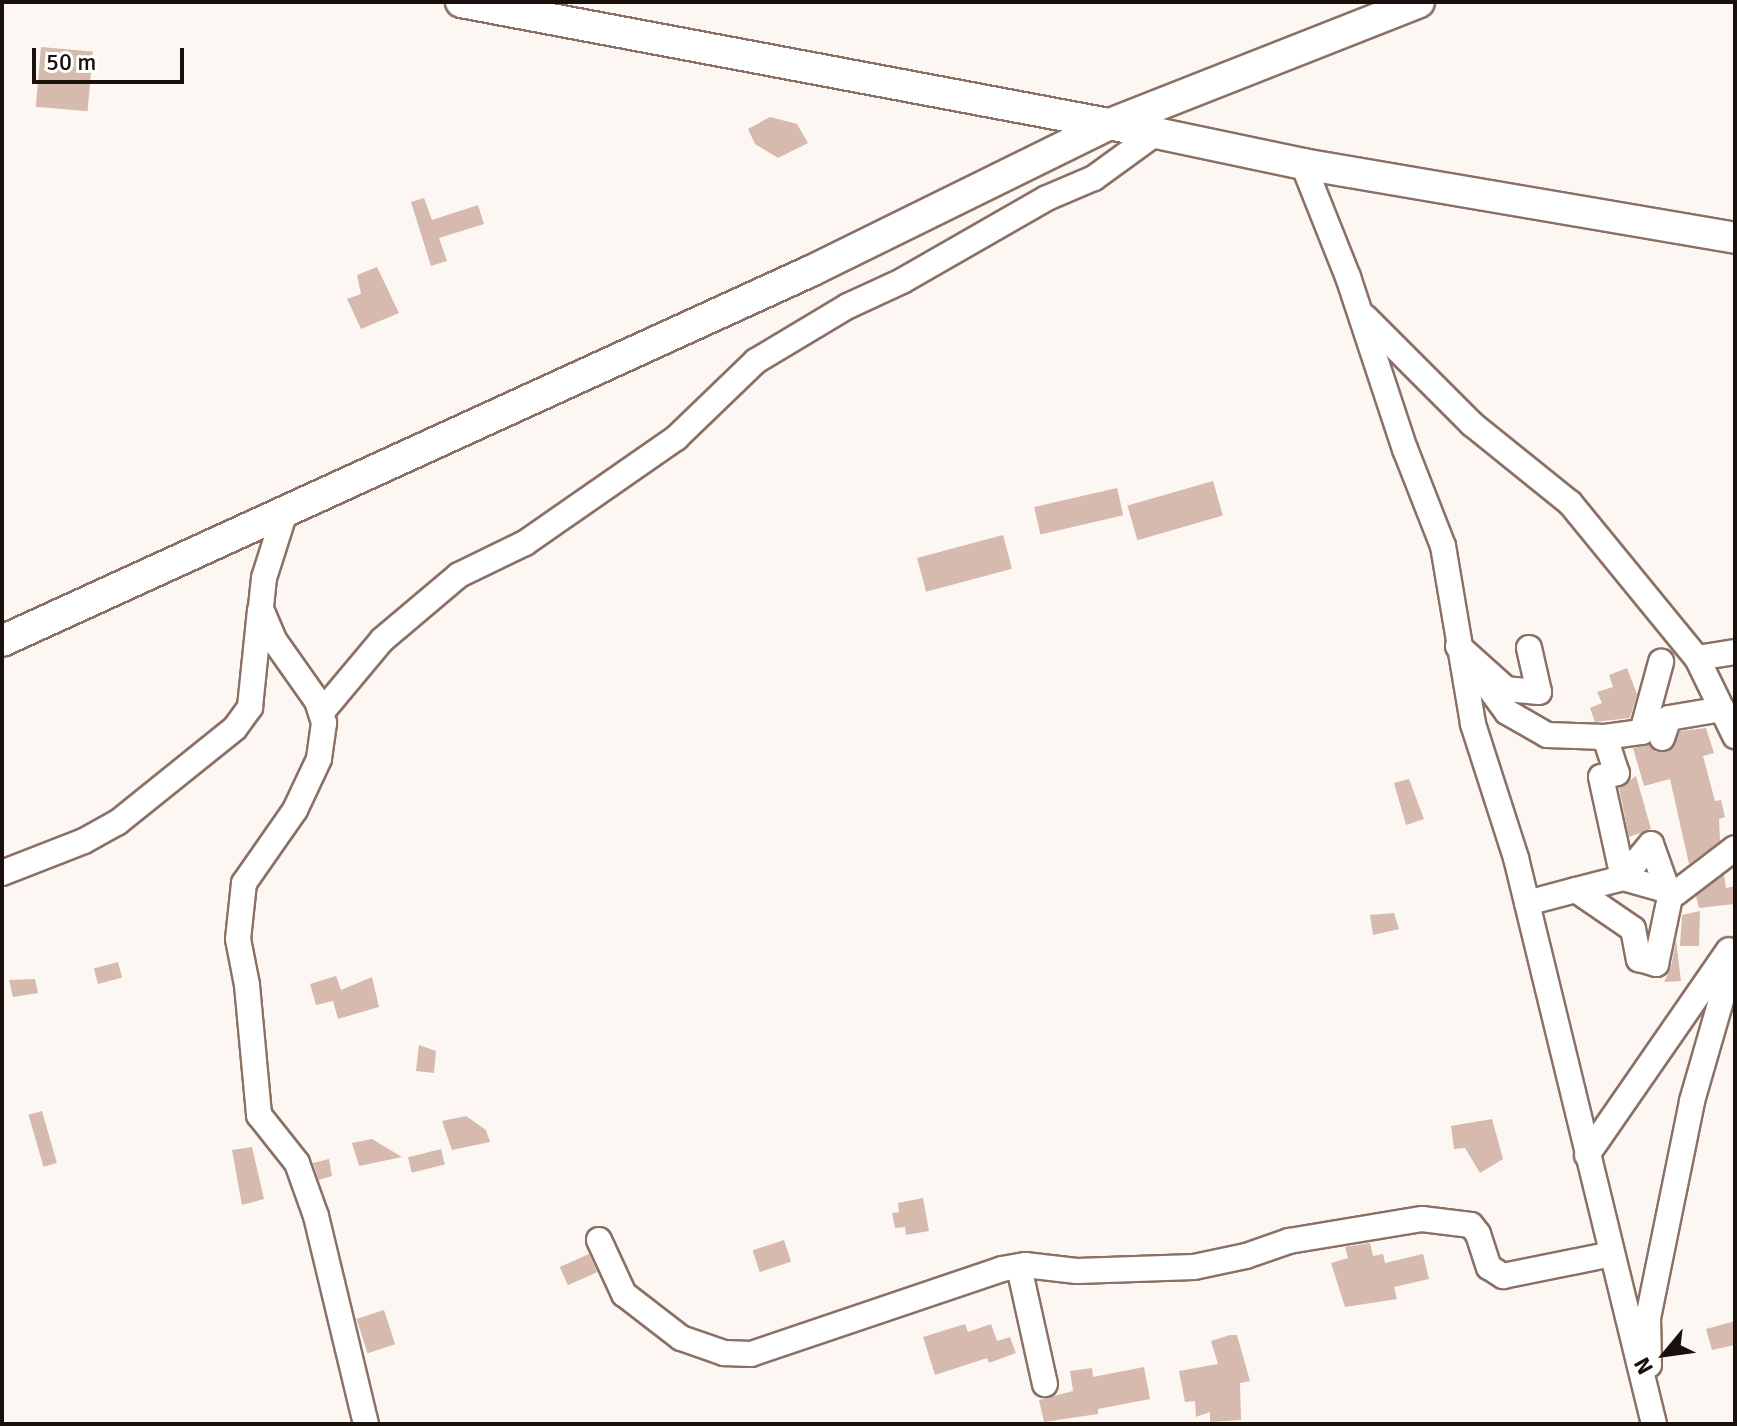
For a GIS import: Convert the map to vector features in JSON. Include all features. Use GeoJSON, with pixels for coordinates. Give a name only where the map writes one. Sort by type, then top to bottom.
{"type":"FeatureCollection","features":[{"type":"Feature","properties":{"kind":"street"},"geometry":{"type":"LineString","coordinates":[[461,2],[1110,124],[1303,164],[1735,238]]}},
{"type":"Feature","properties":{"kind":"street"},"geometry":{"type":"LineString","coordinates":[[2,641],[284,515],[811,271],[1110,124],[1419,2]]}},
{"type":"Feature","properties":{"kind":"street"},"geometry":{"type":"LineString","coordinates":[[321,713],[382,640],[459,575],[525,543],[676,438],[756,361],[848,306],[902,281],[1047,198],[1094,178],[1156,133]]}},
{"type":"Feature","properties":{"kind":"street"},"geometry":{"type":"LineString","coordinates":[[1303,164],[1360,312],[1405,449],[1443,546],[1458,646],[1482,759],[1516,858],[1652,1416]]}},
{"type":"Feature","properties":{"kind":"street"},"geometry":{"type":"LineString","coordinates":[[1360,312],[1472,424],[1570,503],[1697,658],[1735,736]]}},
{"type":"Feature","properties":{"kind":"street"},"geometry":{"type":"LineString","coordinates":[[2,873],[84,841],[117,823],[235,728],[250,707],[264,578],[284,515]]}},
{"type":"Feature","properties":{"kind":"street"},"geometry":{"type":"LineString","coordinates":[[261,609],[274,640],[317,701],[324,723],[319,759],[295,810],[244,883],[238,939],[247,985],[259,1115],[297,1163],[316,1216],[366,1424]]}},
{"type":"Feature","properties":{"kind":"street"},"geometry":{"type":"LineString","coordinates":[[1458,646],[1506,689],[1539,692],[1529,648]]}},
{"type":"Feature","properties":{"kind":"street"},"geometry":{"type":"LineString","coordinates":[[1458,646],[1507,712],[1547,735],[1605,737],[1642,732],[1661,662]]}},
{"type":"Feature","properties":{"kind":"street"},"geometry":{"type":"LineString","coordinates":[[1697,658],[1735,652]]}},
{"type":"Feature","properties":{"kind":"street"},"geometry":{"type":"LineString","coordinates":[[1662,738],[1669,718],[1722,709]]}},
{"type":"Feature","properties":{"kind":"street"},"geometry":{"type":"LineString","coordinates":[[1605,737],[1617,773],[1601,777],[1623,878]]}},
{"type":"Feature","properties":{"kind":"street"},"geometry":{"type":"LineString","coordinates":[[1576,890],[1633,929],[1639,959],[1656,964],[1670,897],[1651,844],[1623,878]]}},
{"type":"Feature","properties":{"kind":"street"},"geometry":{"type":"LineString","coordinates":[[1527,903],[1623,878],[1676,893],[1735,848]]}},
{"type":"Feature","properties":{"kind":"street"},"geometry":{"type":"LineString","coordinates":[[1587,1155],[1735,941]]}},
{"type":"Feature","properties":{"kind":"street"},"geometry":{"type":"LineString","coordinates":[[1652,1416],[1648,1318],[1692,1101],[1735,952]]}},
{"type":"Feature","properties":{"kind":"street"},"geometry":{"type":"LineString","coordinates":[[599,1240],[624,1294],[681,1338],[724,1353],[751,1354],[1019,1267],[1077,1271],[1194,1267],[1246,1256],[1289,1241],[1422,1219],[1471,1225],[1478,1234],[1489,1267],[1503,1276],[1612,1254]]}},
{"type":"Feature","properties":{"kind":"street"},"geometry":{"type":"LineString","coordinates":[[1019,1267],[1045,1384]]}},
{"type":"Feature","properties":{"kind":"building"},"geometry":{"type":"Polygon","coordinates":[[[41,47],[93,52],[88,111],[36,107],[41,47]]]}},
{"type":"Feature","properties":{"kind":"building"},"geometry":{"type":"Polygon","coordinates":[[[770,117],[797,124],[808,143],[778,158],[755,144],[748,129],[770,117]]]}},
{"type":"Feature","properties":{"kind":"building"},"geometry":{"type":"Polygon","coordinates":[[[424,198],[432,220],[478,205],[484,224],[439,238],[447,261],[431,266],[411,202],[424,198]]]}},
{"type":"Feature","properties":{"kind":"building"},"geometry":{"type":"Polygon","coordinates":[[[377,267],[399,313],[361,329],[347,299],[361,294],[357,275],[377,267]]]}},
{"type":"Feature","properties":{"kind":"building"},"geometry":{"type":"Polygon","coordinates":[[[1213,481],[1223,516],[1137,540],[1127,506],[1213,481]]]}},
{"type":"Feature","properties":{"kind":"building"},"geometry":{"type":"Polygon","coordinates":[[[1117,488],[1123,515],[1040,534],[1034,507],[1117,488]]]}},
{"type":"Feature","properties":{"kind":"building"},"geometry":{"type":"Polygon","coordinates":[[[1003,535],[1012,569],[926,592],[917,558],[1003,535]]]}},
{"type":"Feature","properties":{"kind":"building"},"geometry":{"type":"Polygon","coordinates":[[[1627,668],[1637,694],[1630,718],[1595,722],[1590,708],[1602,703],[1597,692],[1613,687],[1609,675],[1627,668]]]}},
{"type":"Feature","properties":{"kind":"building"},"geometry":{"type":"Polygon","coordinates":[[[1706,728],[1714,753],[1703,756],[1715,801],[1721,800],[1725,817],[1719,819],[1720,841],[1689,864],[1670,779],[1644,786],[1633,748],[1649,745],[1656,752],[1666,752],[1672,749],[1680,731],[1706,728]]]}},
{"type":"Feature","properties":{"kind":"building"},"geometry":{"type":"Polygon","coordinates":[[[1636,776],[1651,829],[1629,837],[1619,788],[1636,776]]]}},
{"type":"Feature","properties":{"kind":"building"},"geometry":{"type":"Polygon","coordinates":[[[1409,779],[1424,819],[1406,825],[1394,783],[1409,779]]]}},
{"type":"Feature","properties":{"kind":"building"},"geometry":{"type":"Polygon","coordinates":[[[1724,875],[1726,888],[1735,886],[1735,904],[1699,908],[1696,896],[1724,875]]]}},
{"type":"Feature","properties":{"kind":"building"},"geometry":{"type":"Polygon","coordinates":[[[1700,911],[1699,946],[1680,946],[1682,915],[1700,911]]]}},
{"type":"Feature","properties":{"kind":"building"},"geometry":{"type":"Polygon","coordinates":[[[1394,913],[1399,929],[1373,935],[1370,915],[1394,913]]]}},
{"type":"Feature","properties":{"kind":"building"},"geometry":{"type":"Polygon","coordinates":[[[1676,940],[1681,981],[1664,982],[1671,967],[1676,940]]]}},
{"type":"Feature","properties":{"kind":"building"},"geometry":{"type":"Polygon","coordinates":[[[118,962],[122,977],[98,984],[94,968],[118,962]]]}},
{"type":"Feature","properties":{"kind":"building"},"geometry":{"type":"Polygon","coordinates":[[[336,976],[341,990],[372,977],[379,1007],[338,1019],[333,1001],[316,1005],[310,984],[336,976]]]}},
{"type":"Feature","properties":{"kind":"building"},"geometry":{"type":"Polygon","coordinates":[[[35,979],[38,993],[13,997],[9,980],[35,979]]]}},
{"type":"Feature","properties":{"kind":"building"},"geometry":{"type":"Polygon","coordinates":[[[419,1045],[436,1051],[434,1073],[416,1071],[419,1045]]]}},
{"type":"Feature","properties":{"kind":"building"},"geometry":{"type":"Polygon","coordinates":[[[42,1111],[57,1163],[43,1167],[29,1115],[42,1111]]]}},
{"type":"Feature","properties":{"kind":"building"},"geometry":{"type":"Polygon","coordinates":[[[466,1116],[486,1130],[490,1142],[452,1150],[442,1121],[466,1116]]]}},
{"type":"Feature","properties":{"kind":"building"},"geometry":{"type":"Polygon","coordinates":[[[1492,1119],[1503,1159],[1480,1173],[1465,1148],[1454,1149],[1451,1126],[1492,1119]]]}},
{"type":"Feature","properties":{"kind":"building"},"geometry":{"type":"Polygon","coordinates":[[[372,1139],[402,1157],[359,1166],[352,1143],[372,1139]]]}},
{"type":"Feature","properties":{"kind":"building"},"geometry":{"type":"Polygon","coordinates":[[[252,1147],[264,1199],[242,1205],[232,1150],[252,1147]]]}},
{"type":"Feature","properties":{"kind":"building"},"geometry":{"type":"Polygon","coordinates":[[[441,1149],[445,1165],[412,1173],[408,1157],[441,1149]]]}},
{"type":"Feature","properties":{"kind":"building"},"geometry":{"type":"Polygon","coordinates":[[[329,1159],[332,1176],[319,1180],[313,1163],[329,1159]]]}},
{"type":"Feature","properties":{"kind":"building"},"geometry":{"type":"Polygon","coordinates":[[[923,1198],[929,1231],[906,1235],[905,1227],[895,1228],[892,1213],[899,1212],[898,1203],[923,1198]]]}},
{"type":"Feature","properties":{"kind":"building"},"geometry":{"type":"Polygon","coordinates":[[[784,1240],[791,1262],[760,1272],[753,1250],[784,1240]]]}},
{"type":"Feature","properties":{"kind":"building"},"geometry":{"type":"Polygon","coordinates":[[[1370,1243],[1373,1256],[1383,1254],[1385,1263],[1423,1254],[1429,1279],[1394,1287],[1397,1299],[1345,1307],[1331,1263],[1348,1258],[1345,1247],[1370,1243]]]}},
{"type":"Feature","properties":{"kind":"building"},"geometry":{"type":"Polygon","coordinates":[[[589,1254],[597,1272],[568,1285],[560,1267],[589,1254]]]}},
{"type":"Feature","properties":{"kind":"building"},"geometry":{"type":"Polygon","coordinates":[[[384,1310],[395,1344],[368,1353],[356,1319],[384,1310]]]}},
{"type":"Feature","properties":{"kind":"building"},"geometry":{"type":"Polygon","coordinates":[[[1735,1321],[1735,1345],[1712,1350],[1706,1329],[1735,1321]]]}},
{"type":"Feature","properties":{"kind":"building"},"geometry":{"type":"Polygon","coordinates":[[[965,1324],[968,1332],[991,1324],[997,1341],[1010,1337],[1016,1353],[989,1363],[987,1358],[935,1375],[923,1337],[965,1324]]]}},
{"type":"Feature","properties":{"kind":"building"},"geometry":{"type":"Polygon","coordinates":[[[1237,1335],[1250,1381],[1240,1383],[1241,1420],[1210,1422],[1210,1412],[1196,1417],[1195,1401],[1185,1402],[1179,1371],[1218,1364],[1211,1341],[1237,1335]]]}},
{"type":"Feature","properties":{"kind":"building"},"geometry":{"type":"Polygon","coordinates":[[[1144,1367],[1150,1399],[1098,1409],[1098,1414],[1044,1422],[1039,1400],[1073,1391],[1070,1371],[1092,1368],[1093,1377],[1144,1367]]]}}]}
